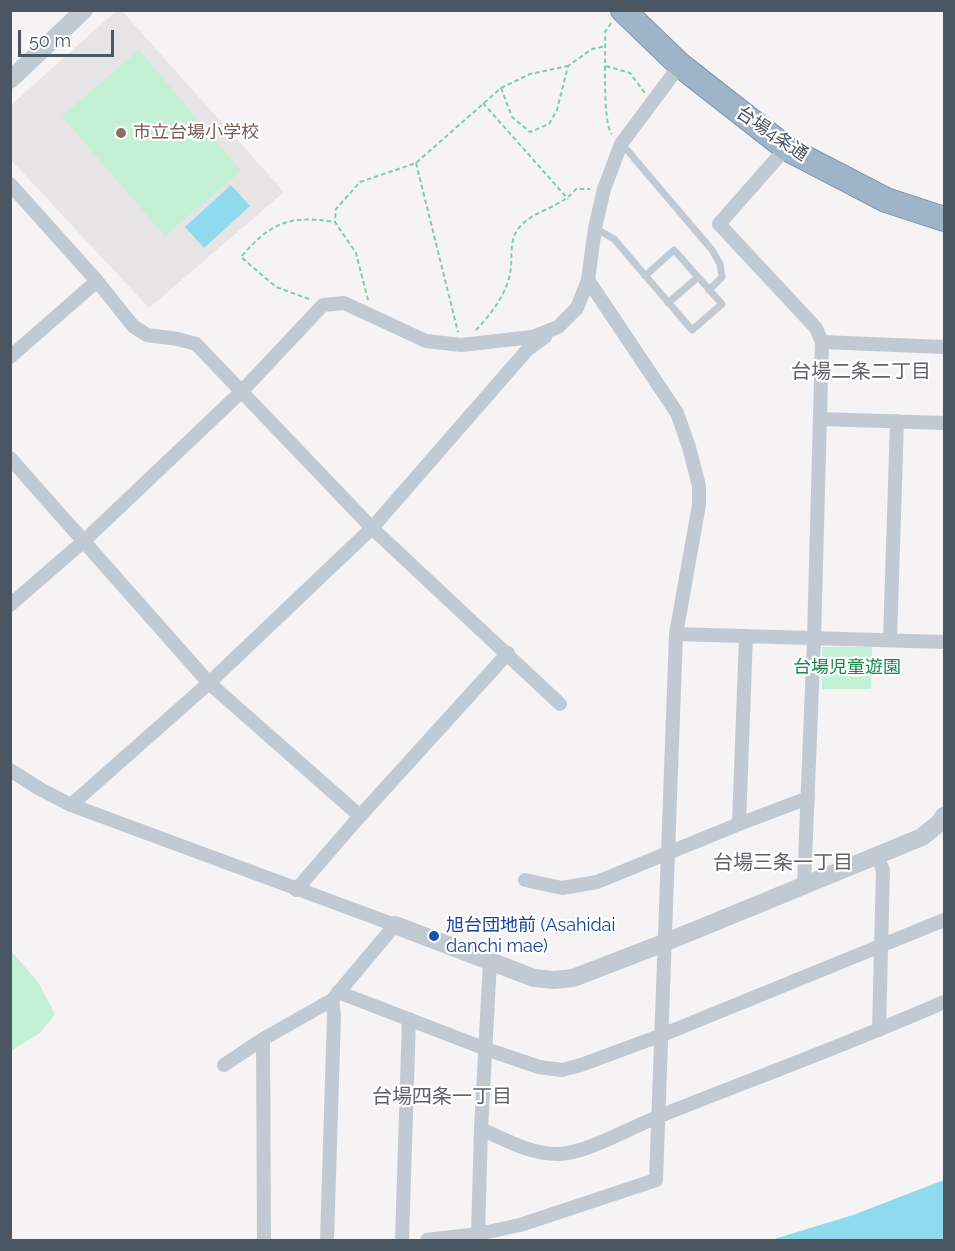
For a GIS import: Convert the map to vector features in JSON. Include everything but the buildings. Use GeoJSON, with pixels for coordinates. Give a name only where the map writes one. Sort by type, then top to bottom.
{"type":"FeatureCollection","features":[{"type":"Feature","properties":{"kind":"highway","name":"台場4条通"},"geometry":{"type":"LineString","coordinates":[[619,14],[786,148],[886,200],[945,219]]}},
{"type":"Feature","properties":{"kind":"street"},"geometry":{"type":"LineString","coordinates":[[11,78],[84,10]]}},
{"type":"Feature","properties":{"kind":"street"},"geometry":{"type":"LineString","coordinates":[[71,805],[209,682],[372,528],[528,349],[558,327],[577,308],[588,280],[604,189],[621,144],[680,65]]}},
{"type":"Feature","properties":{"kind":"street"},"geometry":{"type":"LineString","coordinates":[[786,148],[719,224],[816,328],[822,342],[814,638],[804,885]]}},
{"type":"Feature","properties":{"kind":"street"},"geometry":{"type":"LineString","coordinates":[[10,184],[97,281],[133,326],[147,335],[196,344],[372,528],[560,704]]}},
{"type":"Feature","properties":{"kind":"street"},"geometry":{"type":"LineString","coordinates":[[427,1240],[478,1234],[520,1225],[656,1180],[676,634],[699,505],[699,486],[677,413],[588,280]]}},
{"type":"Feature","properties":{"kind":"street"},"geometry":{"type":"LineString","coordinates":[[10,357],[97,281]]}},
{"type":"Feature","properties":{"kind":"street"},"geometry":{"type":"LineString","coordinates":[[10,605],[84,540],[242,391],[323,305],[345,303],[426,341],[461,345],[532,337],[558,327]]}},
{"type":"Feature","properties":{"kind":"street"},"geometry":{"type":"LineString","coordinates":[[822,342],[945,347]]}},
{"type":"Feature","properties":{"kind":"street"},"geometry":{"type":"LineString","coordinates":[[820,418],[945,423]]}},
{"type":"Feature","properties":{"kind":"street"},"geometry":{"type":"LineString","coordinates":[[890,639],[897,421]]}},
{"type":"Feature","properties":{"kind":"street"},"geometry":{"type":"LineString","coordinates":[[10,458],[209,682],[360,816]]}},
{"type":"Feature","properties":{"kind":"street"},"geometry":{"type":"LineString","coordinates":[[676,634],[945,642]]}},
{"type":"Feature","properties":{"kind":"street"},"geometry":{"type":"LineString","coordinates":[[739,824],[746,636]]}},
{"type":"Feature","properties":{"kind":"street"},"geometry":{"type":"LineString","coordinates":[[296,890],[508,653]]}},
{"type":"Feature","properties":{"kind":"street"},"geometry":{"type":"LineString","coordinates":[[10,770],[71,805],[534,978],[555,980],[573,978],[664,943],[877,856],[922,837],[945,816]]}},
{"type":"Feature","properties":{"kind":"street"},"geometry":{"type":"LineString","coordinates":[[525,880],[562,888],[597,882],[808,798]]}},
{"type":"Feature","properties":{"kind":"street"},"geometry":{"type":"LineString","coordinates":[[877,856],[883,870],[879,1030]]}},
{"type":"Feature","properties":{"kind":"street"},"geometry":{"type":"LineString","coordinates":[[335,996],[409,1019],[539,1067],[562,1070],[662,1035],[945,920]]}},
{"type":"Feature","properties":{"kind":"street"},"geometry":{"type":"LineString","coordinates":[[224,1065],[335,996],[395,926]]}},
{"type":"Feature","properties":{"kind":"street"},"geometry":{"type":"LineString","coordinates":[[478,1234],[490,962]]}},
{"type":"Feature","properties":{"kind":"street"},"geometry":{"type":"LineString","coordinates":[[327,1240],[335,996]]}},
{"type":"Feature","properties":{"kind":"street"},"geometry":{"type":"LineString","coordinates":[[481,1129],[532,1152],[560,1154],[591,1146],[657,1117],[945,1002]]}},
{"type":"Feature","properties":{"kind":"street"},"geometry":{"type":"LineString","coordinates":[[402,1240],[409,1019]]}},
{"type":"Feature","properties":{"kind":"street"},"geometry":{"type":"LineString","coordinates":[[263,1039],[264,1240]]}},
{"type":"Feature","properties":{"kind":"lane"},"geometry":{"type":"LineString","coordinates":[[621,144],[638,161],[712,250],[720,264],[722,277],[709,290]]}},
{"type":"Feature","properties":{"kind":"lane"},"geometry":{"type":"LineString","coordinates":[[596,228],[614,239],[645,276],[668,303],[692,330],[722,304],[674,250],[645,276]]}},
{"type":"Feature","properties":{"kind":"lane"},"geometry":{"type":"LineString","coordinates":[[668,303],[698,277]]}},
{"type":"Feature","properties":{"kind":"path"},"geometry":{"type":"LineString","coordinates":[[619,14],[605,32],[608,131],[621,144]]}},
{"type":"Feature","properties":{"kind":"path"},"geometry":{"type":"LineString","coordinates":[[372,316],[356,253],[335,222],[336,209],[360,182],[416,163],[501,88],[530,74],[568,66],[592,49],[606,46]]}},
{"type":"Feature","properties":{"kind":"path"},"geometry":{"type":"LineString","coordinates":[[501,88],[512,117],[530,132],[549,124],[557,110],[568,66]]}},
{"type":"Feature","properties":{"kind":"path"},"geometry":{"type":"LineString","coordinates":[[606,66],[630,73],[652,103]]}},
{"type":"Feature","properties":{"kind":"path"},"geometry":{"type":"LineString","coordinates":[[483,103],[568,199]]}},
{"type":"Feature","properties":{"kind":"path"},"geometry":{"type":"LineString","coordinates":[[416,163],[461,345]]}},
{"type":"Feature","properties":{"kind":"path"},"geometry":{"type":"LineString","coordinates":[[461,345],[483,323],[505,291],[511,266],[510,251],[518,229],[535,215],[568,199],[576,189],[604,189]]}},
{"type":"Feature","properties":{"kind":"path"},"geometry":{"type":"LineString","coordinates":[[323,305],[276,287],[241,257],[255,241],[281,223],[309,218],[335,222]]}},
{"type":"Feature","properties":{"kind":"shaded area","name":"市立台場小学校"},"geometry":{"type":"Polygon","coordinates":[[[116,11],[122,11],[284,192],[149,308],[11,160],[10,106],[116,11]]]}},
{"type":"Feature","properties":{"kind":"green space"},"geometry":{"type":"Polygon","coordinates":[[[139,50],[241,171],[165,236],[62,116],[139,50]]]}},
{"type":"Feature","properties":{"kind":"green space","name":"台場児童遊園"},"geometry":{"type":"Polygon","coordinates":[[[822,647],[872,647],[871,689],[822,689],[822,647]]]}},
{"type":"Feature","properties":{"kind":"green space"},"geometry":{"type":"Polygon","coordinates":[[[11,951],[38,982],[55,1014],[40,1033],[11,1051],[11,951]]]}},
{"type":"Feature","properties":{"kind":"water"},"geometry":{"type":"Polygon","coordinates":[[[231,185],[250,206],[204,248],[185,227],[231,185]]]}},
{"type":"Feature","properties":{"kind":"water"},"geometry":{"type":"Polygon","coordinates":[[[944,1180],[944,1240],[771,1240],[853,1215],[944,1180]]]}},
{"type":"Feature","properties":{"kind":"place","name":"市立台場小学校"},"geometry":{"type":"Point","coordinates":[121,133]}},
{"type":"Feature","properties":{"kind":"place","name":"旭台団地前 (Asahidai danchi mae)"},"geometry":{"type":"Point","coordinates":[434,936]}},
{"type":"Feature","properties":{"kind":"district","name":"台場二条二丁目"},"geometry":{"type":"Point","coordinates":[861,372]}},
{"type":"Feature","properties":{"kind":"district","name":"台場三条一丁目"},"geometry":{"type":"Point","coordinates":[783,863]}},
{"type":"Feature","properties":{"kind":"district","name":"台場四条一丁目"},"geometry":{"type":"Point","coordinates":[442,1097]}}]}
